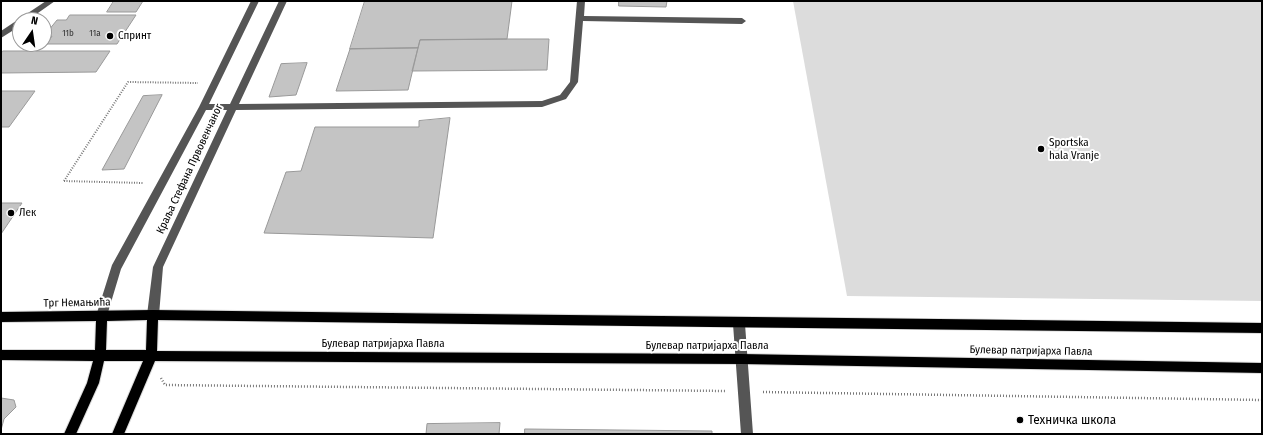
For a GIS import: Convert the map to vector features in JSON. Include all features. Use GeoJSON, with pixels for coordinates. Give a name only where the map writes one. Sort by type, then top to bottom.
{"type":"FeatureCollection","features":[{"type":"Feature","properties":{"kind":"main road","name":"Трг Немањића"},"geometry":{"type":"LineString","coordinates":[[1,317],[153,315]]}},
{"type":"Feature","properties":{"kind":"main road","name":"Булевар патријарха Павла"},"geometry":{"type":"LineString","coordinates":[[153,315],[739,324],[852,323],[1262,328]]}},
{"type":"Feature","properties":{"kind":"main road","name":"Краља Стефана Првовенчаног"},"geometry":{"type":"LineString","coordinates":[[151,356],[153,315]]}},
{"type":"Feature","properties":{"kind":"main road"},"geometry":{"type":"LineString","coordinates":[[70,434],[93,382],[100,356],[102,316]]}},
{"type":"Feature","properties":{"kind":"main road"},"geometry":{"type":"LineString","coordinates":[[1,355],[151,356],[118,434]]}},
{"type":"Feature","properties":{"kind":"main road","name":"Булевар патријарха Павла"},"geometry":{"type":"LineString","coordinates":[[151,356],[741,359],[1262,368]]}},
{"type":"Feature","properties":{"kind":"street"},"geometry":{"type":"LineString","coordinates":[[35,12],[52,1]]}},
{"type":"Feature","properties":{"kind":"street","name":"Краља Стефана Првовенчаног"},"geometry":{"type":"LineString","coordinates":[[102,316],[116,268],[203,107],[255,1]]}},
{"type":"Feature","properties":{"kind":"street","name":"Краља Стефана Првовенчаног"},"geometry":{"type":"LineString","coordinates":[[153,315],[158,267],[283,1]]}},
{"type":"Feature","properties":{"kind":"street"},"geometry":{"type":"LineString","coordinates":[[203,107],[542,104],[563,97],[574,82],[581,1]]}},
{"type":"Feature","properties":{"kind":"street"},"geometry":{"type":"LineString","coordinates":[[580,18],[742,21]]}},
{"type":"Feature","properties":{"kind":"street"},"geometry":{"type":"LineString","coordinates":[[1,35],[12,27]]}},
{"type":"Feature","properties":{"kind":"street"},"geometry":{"type":"LineString","coordinates":[[739,324],[747,434]]}},
{"type":"Feature","properties":{"kind":"path"},"geometry":{"type":"LineString","coordinates":[[161,184],[64,181],[128,82],[214,83]]}},
{"type":"Feature","properties":{"kind":"path"},"geometry":{"type":"LineString","coordinates":[[151,356],[165,386],[743,391],[1262,400]]}},
{"type":"Feature","properties":{"kind":"shaded area","name":"Sportska hala Vranje"},"geometry":{"type":"Polygon","coordinates":[[[793,1],[1262,1],[1262,301],[847,296],[793,1]]]}},
{"type":"Feature","properties":{"kind":"building"},"geometry":{"type":"Polygon","coordinates":[[[114,1],[143,1],[136,12],[107,12],[114,1]]]}},
{"type":"Feature","properties":{"kind":"building"},"geometry":{"type":"Polygon","coordinates":[[[365,1],[512,1],[507,39],[420,40],[418,48],[350,49],[365,1]]]}},
{"type":"Feature","properties":{"kind":"building"},"geometry":{"type":"Polygon","coordinates":[[[619,1],[667,1],[666,7],[619,6],[619,1]]]}},
{"type":"Feature","properties":{"kind":"building"},"geometry":{"type":"Polygon","coordinates":[[[70,15],[136,15],[117,44],[52,44],[52,26],[57,20],[66,20],[70,15]]]}},
{"type":"Feature","properties":{"kind":"building"},"geometry":{"type":"Polygon","coordinates":[[[549,39],[547,70],[412,71],[420,40],[549,39]]]}},
{"type":"Feature","properties":{"kind":"building"},"geometry":{"type":"Polygon","coordinates":[[[418,48],[408,90],[336,91],[350,49],[418,48]]]}},
{"type":"Feature","properties":{"kind":"building"},"geometry":{"type":"Polygon","coordinates":[[[3,51],[110,51],[96,72],[1,73],[1,54],[3,51]]]}},
{"type":"Feature","properties":{"kind":"building"},"geometry":{"type":"Polygon","coordinates":[[[307,63],[296,95],[269,97],[281,64],[307,63]]]}},
{"type":"Feature","properties":{"kind":"building"},"geometry":{"type":"Polygon","coordinates":[[[1,91],[35,91],[9,127],[1,127],[1,91]]]}},
{"type":"Feature","properties":{"kind":"building"},"geometry":{"type":"Polygon","coordinates":[[[162,95],[124,169],[102,170],[143,96],[162,95]]]}},
{"type":"Feature","properties":{"kind":"building"},"geometry":{"type":"Polygon","coordinates":[[[450,118],[433,238],[264,233],[286,172],[301,171],[315,127],[419,127],[419,121],[450,118]]]}},
{"type":"Feature","properties":{"kind":"building"},"geometry":{"type":"Polygon","coordinates":[[[1,203],[22,203],[1,234],[1,203]]]}},
{"type":"Feature","properties":{"kind":"building"},"geometry":{"type":"Polygon","coordinates":[[[1,398],[14,400],[16,407],[4,419],[1,430],[1,398]]]}},
{"type":"Feature","properties":{"kind":"building"},"geometry":{"type":"Polygon","coordinates":[[[500,423],[499,434],[426,434],[427,424],[500,423]]]}},
{"type":"Feature","properties":{"kind":"building"},"geometry":{"type":"Polygon","coordinates":[[[525,429],[712,431],[712,434],[525,434],[525,429]]]}},
{"type":"Feature","properties":{"kind":"place","name":"Спринт"},"geometry":{"type":"Point","coordinates":[110,36]}},
{"type":"Feature","properties":{"kind":"place","name":"Sportska hala Vranje"},"geometry":{"type":"Point","coordinates":[1041,149]}},
{"type":"Feature","properties":{"kind":"place","name":"Лек"},"geometry":{"type":"Point","coordinates":[11,213]}},
{"type":"Feature","properties":{"kind":"place","name":"Техничка школа"},"geometry":{"type":"Point","coordinates":[1020,420]}}]}
